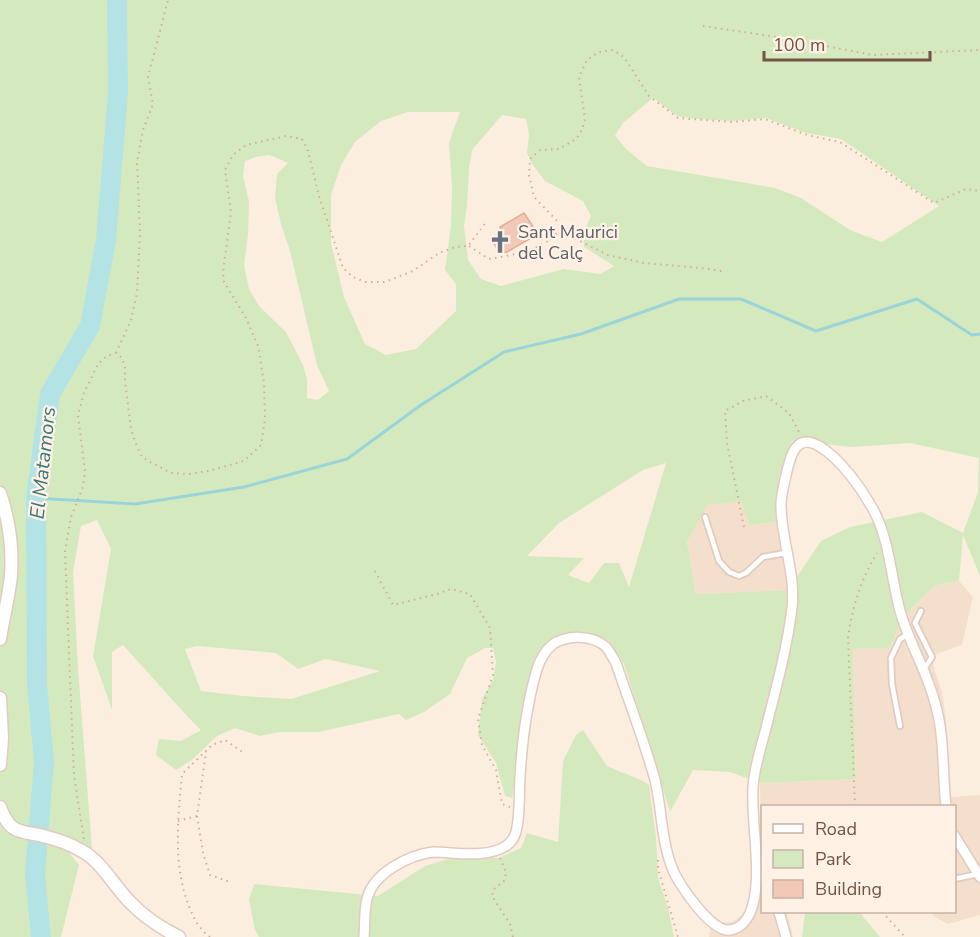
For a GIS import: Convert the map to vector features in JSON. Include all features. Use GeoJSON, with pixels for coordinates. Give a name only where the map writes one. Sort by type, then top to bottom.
{"type":"FeatureCollection","features":[{"type":"Feature","properties":{"kind":"street"},"geometry":{"type":"LineString","coordinates":[[364,937],[367,898],[374,884],[391,869],[409,858],[426,853],[482,853],[505,847],[513,839],[517,829],[520,766],[534,679],[540,661],[553,645],[564,639],[579,638],[594,640],[601,644],[612,655],[616,663],[647,754],[659,798],[666,848],[680,884],[721,929],[732,929],[747,919],[753,904],[759,875],[753,808],[757,758],[784,658],[793,594],[781,516],[781,497],[792,451],[804,442],[822,448],[853,479],[876,515],[886,541],[899,606],[908,635],[924,670],[939,718],[946,805]]}},
{"type":"Feature","properties":{"kind":"street"},"geometry":{"type":"LineString","coordinates":[[0,493],[7,514],[11,542],[11,577],[0,639]]}},
{"type":"Feature","properties":{"kind":"street"},"geometry":{"type":"LineString","coordinates":[[0,698],[2,738],[0,765]]}},
{"type":"Feature","properties":{"kind":"street"},"geometry":{"type":"LineString","coordinates":[[0,807],[5,821],[19,832],[46,837],[86,853],[138,910],[179,937]]}},
{"type":"Feature","properties":{"kind":"street"},"geometry":{"type":"LineString","coordinates":[[956,838],[979,875]]}},
{"type":"Feature","properties":{"kind":"street"},"geometry":{"type":"LineString","coordinates":[[779,913],[786,937]]}},
{"type":"Feature","properties":{"kind":"lane"},"geometry":{"type":"LineString","coordinates":[[705,517],[718,561],[729,572],[739,576],[746,573],[763,557],[788,553]]}},
{"type":"Feature","properties":{"kind":"lane"},"geometry":{"type":"LineString","coordinates":[[921,611],[915,623],[932,657],[924,670]]}},
{"type":"Feature","properties":{"kind":"lane"},"geometry":{"type":"LineString","coordinates":[[900,726],[892,684],[891,658],[900,639],[908,635]]}},
{"type":"Feature","properties":{"kind":"lane"},"geometry":{"type":"LineString","coordinates":[[956,879],[979,875]]}},
{"type":"Feature","properties":{"kind":"path"},"geometry":{"type":"LineString","coordinates":[[86,853],[74,776],[65,551],[71,517],[83,487],[85,471],[78,415],[84,393],[98,364],[107,356],[116,353],[131,320],[137,293],[140,233],[137,162],[143,130],[153,104],[148,77],[168,0]]}},
{"type":"Feature","properties":{"kind":"path"},"geometry":{"type":"LineString","coordinates":[[703,26],[873,55],[980,50]]}},
{"type":"Feature","properties":{"kind":"path"},"geometry":{"type":"LineString","coordinates":[[722,272],[644,263],[608,255],[576,239],[534,198],[529,175],[530,159],[540,150],[560,150],[576,139],[582,130],[585,119],[579,77],[586,60],[599,52],[613,50],[624,57],[649,96],[678,118],[732,122],[765,119],[807,135],[840,142],[934,203],[966,189],[980,191]]}},
{"type":"Feature","properties":{"kind":"path"},"geometry":{"type":"LineString","coordinates":[[116,353],[122,358],[125,367],[131,429],[142,457],[171,473],[189,474],[244,460],[261,445],[265,420],[264,383],[258,346],[246,318],[224,282],[223,272],[231,212],[225,170],[233,155],[246,145],[286,136],[302,139],[308,151],[319,196],[343,268],[353,277],[365,282],[385,282],[412,271],[455,247],[468,246],[489,259],[515,255],[554,238],[562,226]]}},
{"type":"Feature","properties":{"kind":"path"},"geometry":{"type":"LineString","coordinates":[[468,246],[487,221]]}},
{"type":"Feature","properties":{"kind":"path"},"geometry":{"type":"LineString","coordinates":[[744,528],[727,443],[725,411],[743,400],[766,396],[789,413],[804,442]]}},
{"type":"Feature","properties":{"kind":"path"},"geometry":{"type":"LineString","coordinates":[[855,805],[848,638],[854,605],[861,585],[871,563],[886,541]]}},
{"type":"Feature","properties":{"kind":"path"},"geometry":{"type":"LineString","coordinates":[[375,571],[393,604],[451,589],[470,594],[490,628],[493,675],[478,719],[482,745],[496,770],[502,804],[518,810]]}},
{"type":"Feature","properties":{"kind":"path"},"geometry":{"type":"LineString","coordinates":[[210,937],[194,920],[185,899],[178,864],[178,821],[182,774],[212,745],[225,740],[244,753]]}},
{"type":"Feature","properties":{"kind":"path"},"geometry":{"type":"LineString","coordinates":[[206,751],[197,816],[203,853],[210,875],[226,881],[230,880]]}},
{"type":"Feature","properties":{"kind":"path"},"geometry":{"type":"LineString","coordinates":[[178,821],[197,816]]}},
{"type":"Feature","properties":{"kind":"path"},"geometry":{"type":"LineString","coordinates":[[497,850],[506,872],[505,880],[493,890],[492,896],[510,924],[513,937]]}},
{"type":"Feature","properties":{"kind":"path"},"geometry":{"type":"LineString","coordinates":[[883,913],[904,937]]}},
{"type":"Feature","properties":{"kind":"shaded area"},"geometry":{"type":"Polygon","coordinates":[[[741,501],[749,525],[778,522],[788,590],[696,594],[687,542],[707,504],[741,501]]]}},
{"type":"Feature","properties":{"kind":"shaded area"},"geometry":{"type":"Polygon","coordinates":[[[959,581],[973,597],[962,645],[930,656],[942,692],[951,797],[980,795],[980,915],[948,924],[931,913],[956,913],[956,805],[761,805],[761,851],[760,783],[856,779],[853,649],[889,648],[907,613],[934,586],[959,581]]]}},
{"type":"Feature","properties":{"kind":"shaded area"},"geometry":{"type":"Polygon","coordinates":[[[761,851],[761,913],[787,913],[793,937],[709,937],[712,916],[721,923],[732,922],[744,914],[751,896],[761,851]]]}},
{"type":"Feature","properties":{"kind":"green space"},"geometry":{"type":"Polygon","coordinates":[[[0,0],[980,0],[980,576],[963,535],[959,581],[934,586],[907,613],[889,648],[853,649],[856,779],[760,783],[730,772],[693,770],[670,812],[624,664],[609,641],[583,633],[555,639],[533,665],[512,798],[505,796],[496,763],[478,735],[482,699],[493,680],[496,662],[493,648],[485,648],[467,658],[450,694],[424,712],[406,720],[399,714],[319,732],[279,732],[260,736],[235,728],[217,736],[193,759],[176,770],[156,755],[159,739],[181,741],[201,730],[123,645],[112,652],[112,710],[93,656],[111,549],[97,520],[81,526],[73,572],[92,849],[63,845],[79,865],[61,937],[0,937],[0,0]],[[653,98],[623,123],[615,135],[625,148],[647,166],[775,188],[801,198],[850,230],[882,242],[939,206],[841,139],[806,133],[766,118],[732,121],[677,116],[653,98]],[[408,112],[381,121],[355,142],[341,165],[331,195],[331,243],[344,297],[365,344],[386,355],[416,349],[456,311],[456,284],[445,270],[451,226],[452,187],[449,143],[460,112],[408,112]],[[502,115],[472,150],[464,226],[468,260],[481,279],[501,286],[564,269],[600,274],[614,266],[584,247],[583,234],[591,216],[583,201],[545,181],[532,164],[527,153],[529,134],[526,119],[502,115]],[[270,155],[245,161],[243,176],[249,201],[244,265],[249,289],[259,306],[286,332],[303,365],[307,379],[307,398],[318,400],[329,391],[317,365],[275,198],[277,174],[288,163],[270,155]],[[792,441],[779,476],[778,522],[749,525],[741,501],[707,505],[687,542],[696,594],[788,590],[821,541],[850,527],[922,512],[963,533],[978,492],[979,458],[910,443],[852,447],[792,441]],[[666,463],[643,470],[559,523],[527,556],[584,558],[568,575],[589,583],[604,563],[619,563],[629,587],[666,463]],[[197,646],[185,649],[201,691],[291,699],[380,671],[326,659],[298,669],[276,653],[197,646]]]}},
{"type":"Feature","properties":{"kind":"green space"},"geometry":{"type":"Polygon","coordinates":[[[583,730],[607,766],[649,785],[656,837],[658,878],[674,937],[259,937],[255,930],[249,900],[254,884],[378,896],[425,866],[458,856],[499,858],[521,848],[527,833],[558,842],[563,761],[576,735],[583,730]]]}},
{"type":"Feature","properties":{"kind":"green space"},"geometry":{"type":"Polygon","coordinates":[[[805,913],[860,913],[880,937],[802,937],[805,913]]]}},
{"type":"Feature","properties":{"kind":"building"},"geometry":{"type":"Polygon","coordinates":[[[524,213],[538,234],[507,252],[500,253],[491,239],[503,233],[500,227],[524,213]]]}},
{"type":"Feature","properties":{"kind":"waterway","name":"El Matamors"},"geometry":{"type":"LineString","coordinates":[[41,937],[35,875],[44,762],[37,685],[36,498],[50,394],[90,326],[106,240],[118,93],[117,0]]}},
{"type":"Feature","properties":{"kind":"waterway","name":"El Matamors"},"geometry":{"type":"LineString","coordinates":[[117,1],[122,0]]}},
{"type":"Feature","properties":{"kind":"waterway"},"geometry":{"type":"LineString","coordinates":[[36,498],[135,504],[244,487],[347,459],[421,405],[504,352],[581,334],[679,299],[741,299],[816,331],[917,299],[972,335],[980,334]]}},
{"type":"Feature","properties":{"kind":"place","name":"Sant Maurici del Calç"},"geometry":{"type":"Point","coordinates":[500,242]}}]}
